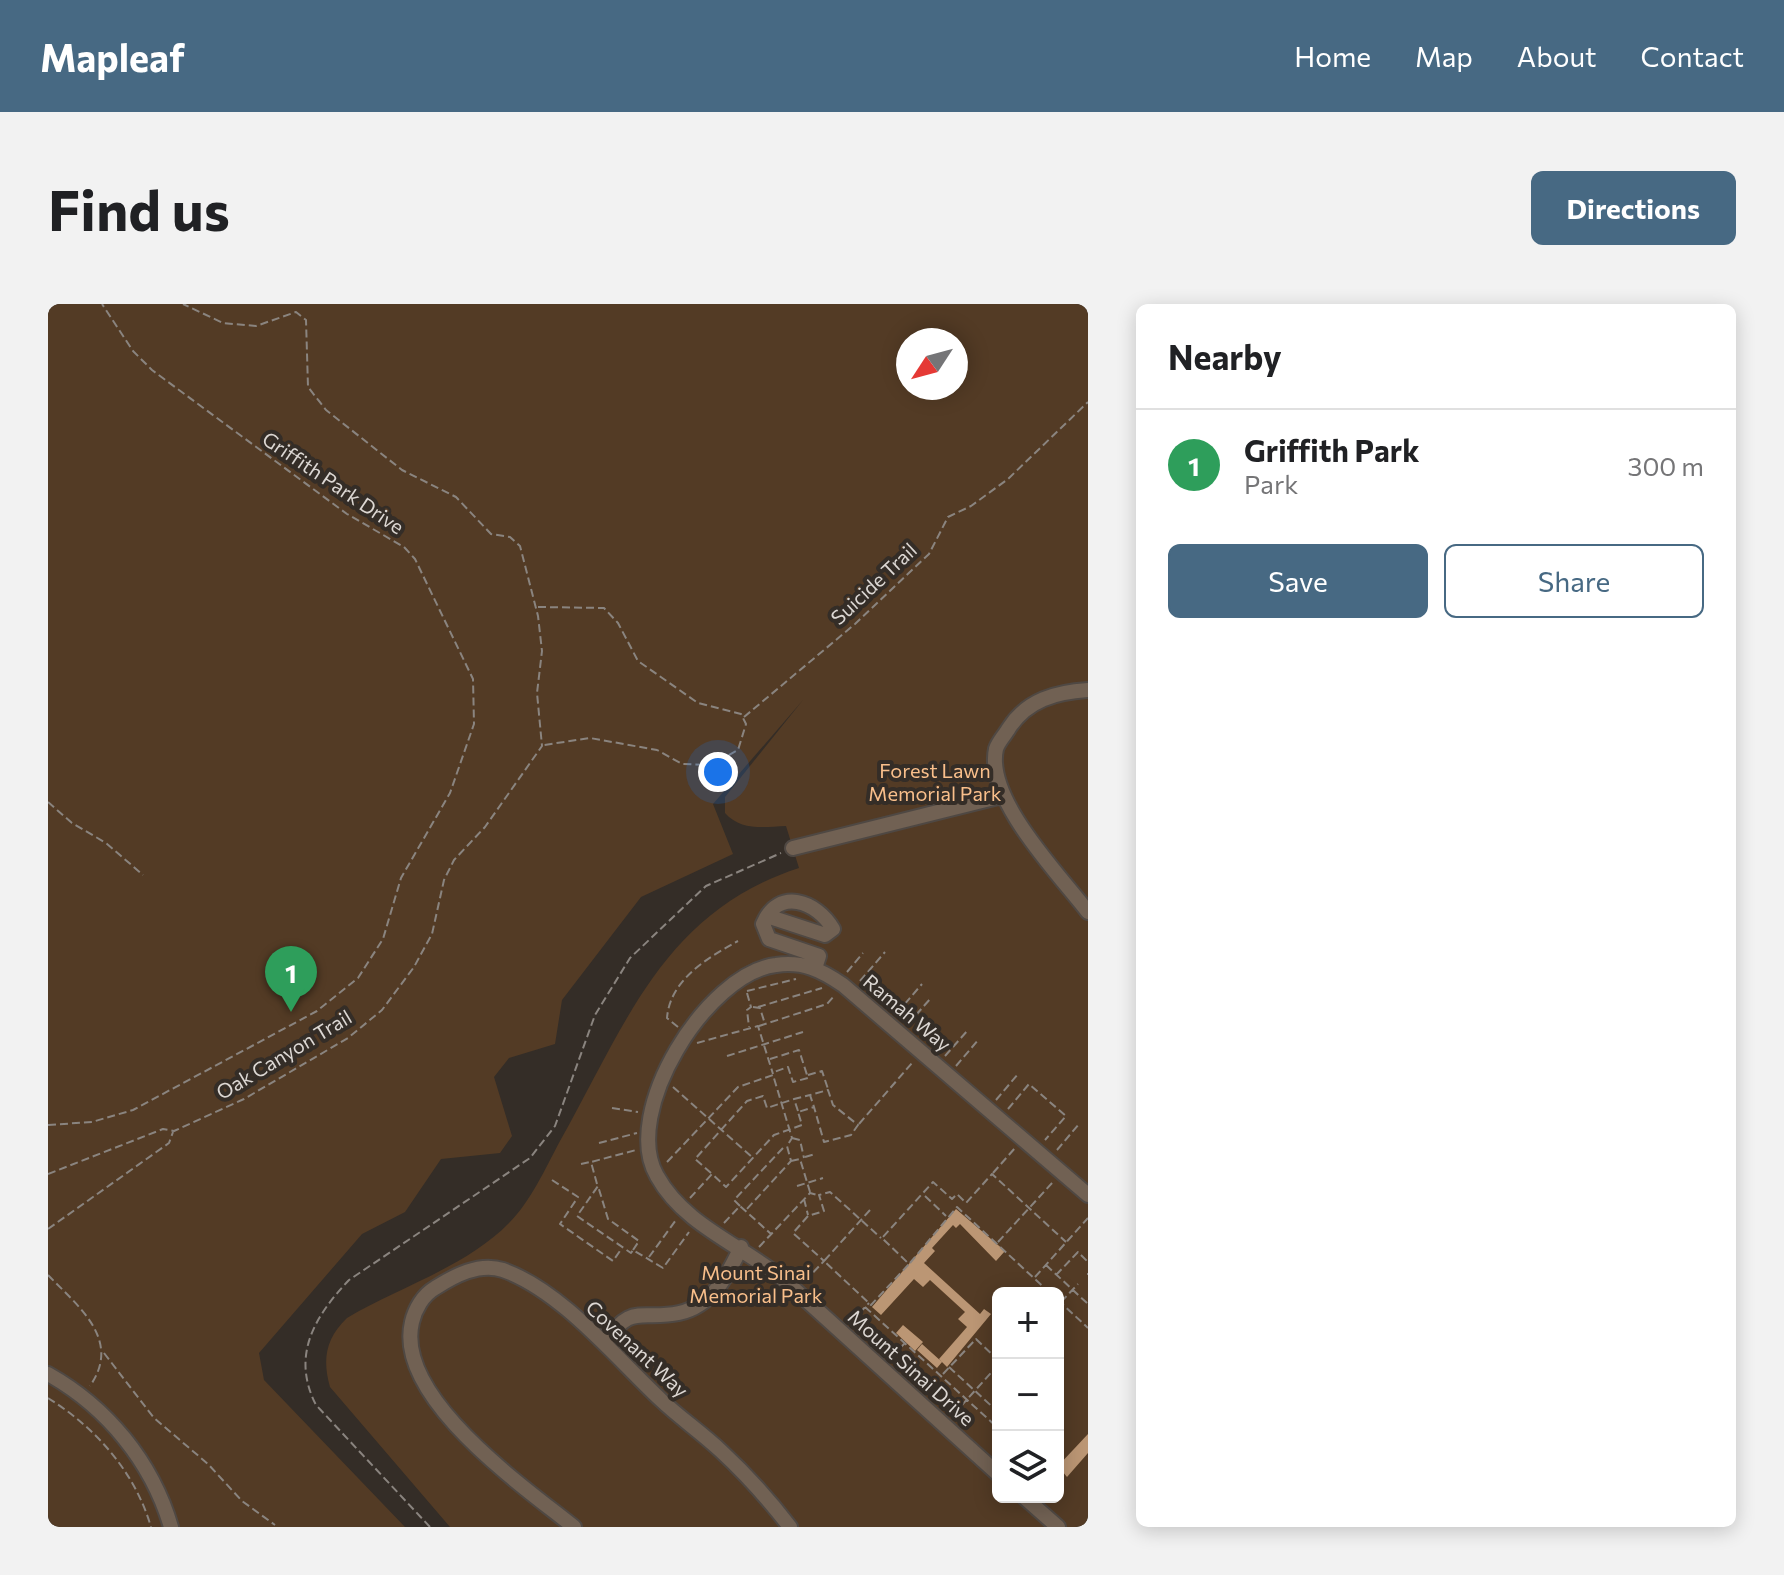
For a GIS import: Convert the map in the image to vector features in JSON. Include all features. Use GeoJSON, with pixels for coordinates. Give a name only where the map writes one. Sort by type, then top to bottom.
{"type":"FeatureCollection","features":[{"type":"Feature","properties":{"kind":"street"},"geometry":{"type":"LineString","coordinates":[[1088,690],[1057,692],[1017,716],[996,747],[995,771],[1002,796],[1088,912]]}},
{"type":"Feature","properties":{"kind":"street"},"geometry":{"type":"LineString","coordinates":[[793,848],[1002,796]]}},
{"type":"Feature","properties":{"kind":"street"},"geometry":{"type":"LineString","coordinates":[[767,916],[763,924],[769,939],[819,956],[815,968]]}},
{"type":"Feature","properties":{"kind":"street","name":"Ramah Way"},"geometry":{"type":"LineString","coordinates":[[684,1042],[741,977],[773,965],[802,964],[815,968],[844,986],[1088,1195]]}},
{"type":"Feature","properties":{"kind":"street","name":"Mount Sinai Drive"},"geometry":{"type":"LineString","coordinates":[[684,1042],[653,1097],[647,1130],[655,1174],[682,1208],[715,1233],[747,1251],[796,1290],[992,1468]]}},
{"type":"Feature","properties":{"kind":"street"},"geometry":{"type":"LineString","coordinates":[[605,1343],[616,1326],[634,1314],[680,1313],[702,1303],[717,1291],[747,1251]]}},
{"type":"Feature","properties":{"kind":"street","name":"Covenant Way"},"geometry":{"type":"LineString","coordinates":[[574,1527],[485,1453],[433,1396],[415,1364],[408,1338],[415,1312],[428,1292],[454,1276],[475,1269],[499,1269],[517,1276],[567,1311],[605,1343],[661,1400],[730,1459],[790,1527]]}},
{"type":"Feature","properties":{"kind":"street"},"geometry":{"type":"LineString","coordinates":[[48,1374],[82,1397],[124,1436],[153,1478],[171,1527]]}},
{"type":"Feature","properties":{"kind":"street"},"geometry":{"type":"LineString","coordinates":[[1031,1503],[1058,1527]]}},
{"type":"Feature","properties":{"kind":"path","name":"Griffith Park Drive"},"geometry":{"type":"LineString","coordinates":[[48,1125],[92,1122],[148,1103],[317,1011],[358,978],[383,939],[410,857],[450,793],[462,765],[476,708],[473,679],[415,559],[404,547],[347,514],[152,370],[133,351],[102,304]]}},
{"type":"Feature","properties":{"kind":"path"},"geometry":{"type":"LineString","coordinates":[[183,304],[223,323],[256,326],[296,312],[306,320],[308,387],[326,410],[402,470],[456,497],[491,534],[510,537],[520,546],[537,607],[542,651],[537,693],[542,746],[590,738],[657,750],[682,764],[711,765],[738,750],[746,724],[741,714],[698,703],[638,661],[618,623],[604,608],[537,607]]}},
{"type":"Feature","properties":{"kind":"path","name":"Suicide Trail"},"geometry":{"type":"LineString","coordinates":[[743,718],[855,624],[929,554],[948,517],[971,506],[1008,479],[1088,402]]}},
{"type":"Feature","properties":{"kind":"path","name":"Oak Canyon Trail"},"geometry":{"type":"LineString","coordinates":[[48,1174],[163,1129],[174,1131],[244,1099],[348,1038],[382,1010],[414,967],[432,934],[444,880],[454,860],[485,827],[542,746]]}},
{"type":"Feature","properties":{"kind":"path"},"geometry":{"type":"LineString","coordinates":[[48,802],[72,823],[106,843],[143,875]]}},
{"type":"Feature","properties":{"kind":"path"},"geometry":{"type":"LineString","coordinates":[[430,1527],[316,1405],[306,1386],[303,1362],[321,1315],[349,1280],[530,1158],[555,1126],[595,1015],[630,958],[706,886],[793,848]]}},
{"type":"Feature","properties":{"kind":"path"},"geometry":{"type":"LineString","coordinates":[[738,941],[704,959],[688,975],[668,1005],[667,1018],[684,1042],[750,1029],[827,1004],[885,952]]}},
{"type":"Feature","properties":{"kind":"path"},"geometry":{"type":"LineString","coordinates":[[750,1029],[746,1017],[751,1007],[844,986],[863,953]]}},
{"type":"Feature","properties":{"kind":"path"},"geometry":{"type":"LineString","coordinates":[[751,1007],[746,991],[797,978]]}},
{"type":"Feature","properties":{"kind":"path"},"geometry":{"type":"LineString","coordinates":[[888,1023],[922,984]]}},
{"type":"Feature","properties":{"kind":"path"},"geometry":{"type":"LineString","coordinates":[[900,1033],[931,998]]}},
{"type":"Feature","properties":{"kind":"path"},"geometry":{"type":"LineString","coordinates":[[758,1007],[765,1024]]}},
{"type":"Feature","properties":{"kind":"path"},"geometry":{"type":"LineString","coordinates":[[758,1026],[790,1129],[792,1138],[787,1146],[791,1161]]}},
{"type":"Feature","properties":{"kind":"path"},"geometry":{"type":"LineString","coordinates":[[943,1070],[968,1030]]}},
{"type":"Feature","properties":{"kind":"path"},"geometry":{"type":"LineString","coordinates":[[727,1056],[803,1032]]}},
{"type":"Feature","properties":{"kind":"path"},"geometry":{"type":"LineString","coordinates":[[943,1070],[979,1039]]}},
{"type":"Feature","properties":{"kind":"path"},"geometry":{"type":"LineString","coordinates":[[769,1059],[799,1050],[807,1075]]}},
{"type":"Feature","properties":{"kind":"path"},"geometry":{"type":"LineString","coordinates":[[810,1095],[824,1142],[851,1135],[922,1052]]}},
{"type":"Feature","properties":{"kind":"path"},"geometry":{"type":"LineString","coordinates":[[655,1174],[738,1087],[788,1067],[793,1082],[822,1071],[833,1105],[858,1125]]}},
{"type":"Feature","properties":{"kind":"path"},"geometry":{"type":"LineString","coordinates":[[994,1114],[1018,1074]]}},
{"type":"Feature","properties":{"kind":"path"},"geometry":{"type":"LineString","coordinates":[[663,1077],[753,1158]]}},
{"type":"Feature","properties":{"kind":"path"},"geometry":{"type":"LineString","coordinates":[[994,1114],[1029,1084],[1048,1100],[1066,1116],[1036,1150]]}},
{"type":"Feature","properties":{"kind":"path"},"geometry":{"type":"LineString","coordinates":[[794,1099],[802,1125],[774,1135],[726,1187],[695,1159],[747,1101],[763,1096],[767,1108],[794,1099],[828,1090]]}},
{"type":"Feature","properties":{"kind":"path"},"geometry":{"type":"LineString","coordinates":[[798,1112],[814,1107]]}},
{"type":"Feature","properties":{"kind":"path"},"geometry":{"type":"LineString","coordinates":[[612,1108],[650,1113]]}},
{"type":"Feature","properties":{"kind":"path"},"geometry":{"type":"LineString","coordinates":[[1048,1160],[1079,1124]]}},
{"type":"Feature","properties":{"kind":"path"},"geometry":{"type":"LineString","coordinates":[[599,1143],[647,1130]]}},
{"type":"Feature","properties":{"kind":"path","name":"Oak Canyon Trail"},"geometry":{"type":"LineString","coordinates":[[48,1229],[169,1143],[174,1131]]}},
{"type":"Feature","properties":{"kind":"path"},"geometry":{"type":"LineString","coordinates":[[792,1138],[800,1140],[810,1193]]}},
{"type":"Feature","properties":{"kind":"path"},"geometry":{"type":"LineString","coordinates":[[882,1238],[933,1182],[952,1199],[957,1194],[966,1203],[1023,1139]]}},
{"type":"Feature","properties":{"kind":"path"},"geometry":{"type":"LineString","coordinates":[[581,1164],[648,1147]]}},
{"type":"Feature","properties":{"kind":"path"},"geometry":{"type":"LineString","coordinates":[[771,1234],[734,1200],[783,1148]]}},
{"type":"Feature","properties":{"kind":"path"},"geometry":{"type":"LineString","coordinates":[[745,1211],[791,1161],[815,1154]]}},
{"type":"Feature","properties":{"kind":"path"},"geometry":{"type":"LineString","coordinates":[[569,1211],[631,1253],[639,1241],[608,1219],[591,1162]]}},
{"type":"Feature","properties":{"kind":"path"},"geometry":{"type":"LineString","coordinates":[[997,1243],[1062,1172]]}},
{"type":"Feature","properties":{"kind":"path"},"geometry":{"type":"LineString","coordinates":[[649,1258],[682,1208],[712,1174]]}},
{"type":"Feature","properties":{"kind":"path"},"geometry":{"type":"LineString","coordinates":[[992,1174],[1066,1242]]}},
{"type":"Feature","properties":{"kind":"path"},"geometry":{"type":"LineString","coordinates":[[797,1186],[823,1178]]}},
{"type":"Feature","properties":{"kind":"path"},"geometry":{"type":"LineString","coordinates":[[552,1180],[578,1197],[560,1224],[613,1261],[623,1247]]}},
{"type":"Feature","properties":{"kind":"path"},"geometry":{"type":"LineString","coordinates":[[577,1216],[598,1186]]}},
{"type":"Feature","properties":{"kind":"path"},"geometry":{"type":"LineString","coordinates":[[810,1193],[819,1195],[830,1192],[909,1264]]}},
{"type":"Feature","properties":{"kind":"path"},"geometry":{"type":"LineString","coordinates":[[747,1251],[771,1234],[810,1193]]}},
{"type":"Feature","properties":{"kind":"path"},"geometry":{"type":"LineString","coordinates":[[923,1194],[947,1217]]}},
{"type":"Feature","properties":{"kind":"path"},"geometry":{"type":"LineString","coordinates":[[819,1195],[824,1211],[808,1216],[793,1233],[869,1303]]}},
{"type":"Feature","properties":{"kind":"path"},"geometry":{"type":"LineString","coordinates":[[804,1199],[808,1216]]}},
{"type":"Feature","properties":{"kind":"path"},"geometry":{"type":"LineString","coordinates":[[715,1233],[740,1206]]}},
{"type":"Feature","properties":{"kind":"path"},"geometry":{"type":"LineString","coordinates":[[843,1332],[909,1264],[957,1207],[1044,1287]]}},
{"type":"Feature","properties":{"kind":"path"},"geometry":{"type":"LineString","coordinates":[[796,1290],[870,1210]]}},
{"type":"Feature","properties":{"kind":"path"},"geometry":{"type":"LineString","coordinates":[[1034,1278],[1088,1218]]}},
{"type":"Feature","properties":{"kind":"path"},"geometry":{"type":"LineString","coordinates":[[633,1250],[663,1268],[697,1221]]}},
{"type":"Feature","properties":{"kind":"path"},"geometry":{"type":"LineString","coordinates":[[1056,1275],[1078,1252],[1088,1262]]}},
{"type":"Feature","properties":{"kind":"path"},"geometry":{"type":"LineString","coordinates":[[1046,1265],[1088,1304]]}},
{"type":"Feature","properties":{"kind":"path"},"geometry":{"type":"LineString","coordinates":[[48,1275],[91,1321],[104,1353],[154,1418],[208,1464],[242,1501],[275,1525]]}},
{"type":"Feature","properties":{"kind":"path"},"geometry":{"type":"LineString","coordinates":[[1064,1297],[1078,1284]]}},
{"type":"Feature","properties":{"kind":"path"},"geometry":{"type":"LineString","coordinates":[[1064,1306],[1088,1328]]}},
{"type":"Feature","properties":{"kind":"path"},"geometry":{"type":"LineString","coordinates":[[865,1307],[992,1423]]}},
{"type":"Feature","properties":{"kind":"path"},"geometry":{"type":"LineString","coordinates":[[941,1376],[976,1339],[997,1359]]}},
{"type":"Feature","properties":{"kind":"path"},"geometry":{"type":"LineString","coordinates":[[882,1368],[905,1343]]}},
{"type":"Feature","properties":{"kind":"path"},"geometry":{"type":"LineString","coordinates":[[70,1413],[101,1369],[104,1353]]}},
{"type":"Feature","properties":{"kind":"path"},"geometry":{"type":"LineString","coordinates":[[949,1367],[992,1408]]}},
{"type":"Feature","properties":{"kind":"path"},"geometry":{"type":"LineString","coordinates":[[944,1424],[992,1372]]}},
{"type":"Feature","properties":{"kind":"path"},"geometry":{"type":"LineString","coordinates":[[48,1398],[96,1434],[117,1460],[132,1483],[151,1527]]}},
{"type":"Feature","properties":{"kind":"green space"},"geometry":{"type":"Polygon","coordinates":[[[48,304],[1088,304],[1088,1527],[450,1527],[330,1387],[326,1358],[330,1341],[347,1318],[473,1252],[517,1214],[537,1184],[628,1016],[681,943],[713,913],[752,888],[799,868],[786,826],[753,827],[738,823],[725,813],[725,797],[803,700],[713,804],[733,854],[641,897],[562,1000],[555,1044],[509,1058],[494,1077],[512,1136],[500,1153],[441,1159],[405,1212],[362,1234],[259,1353],[264,1380],[405,1527],[48,1527],[48,304]]]}},
{"type":"Feature","properties":{"kind":"building"},"geometry":{"type":"Polygon","coordinates":[[[956,1209],[1005,1251],[996,1261],[960,1224],[956,1228],[953,1225],[932,1248],[935,1251],[924,1263],[980,1314],[984,1309],[991,1314],[947,1367],[939,1359],[967,1327],[958,1319],[965,1312],[930,1280],[923,1287],[914,1279],[881,1315],[872,1307],[956,1209]]]}},
{"type":"Feature","properties":{"kind":"building"},"geometry":{"type":"Polygon","coordinates":[[[903,1325],[923,1342],[915,1351],[896,1333],[903,1325]]]}},
{"type":"Feature","properties":{"kind":"building"},"geometry":{"type":"Polygon","coordinates":[[[922,1344],[942,1362],[937,1368],[917,1350],[922,1344]]]}},
{"type":"Feature","properties":{"kind":"building"},"geometry":{"type":"Polygon","coordinates":[[[1088,1434],[1088,1453],[1067,1477],[1064,1460],[1088,1434]]]}},
{"type":"Feature","properties":{"kind":"place","name":"Griffith Park"},"geometry":{"type":"Point","coordinates":[291,1012]}},
{"type":"Feature","properties":{"kind":"park label","name":"Forest Lawn Memorial Park"},"geometry":{"type":"Point","coordinates":[935,782]}},
{"type":"Feature","properties":{"kind":"park label","name":"Mount Sinai Memorial Park"},"geometry":{"type":"Point","coordinates":[756,1284]}}]}
